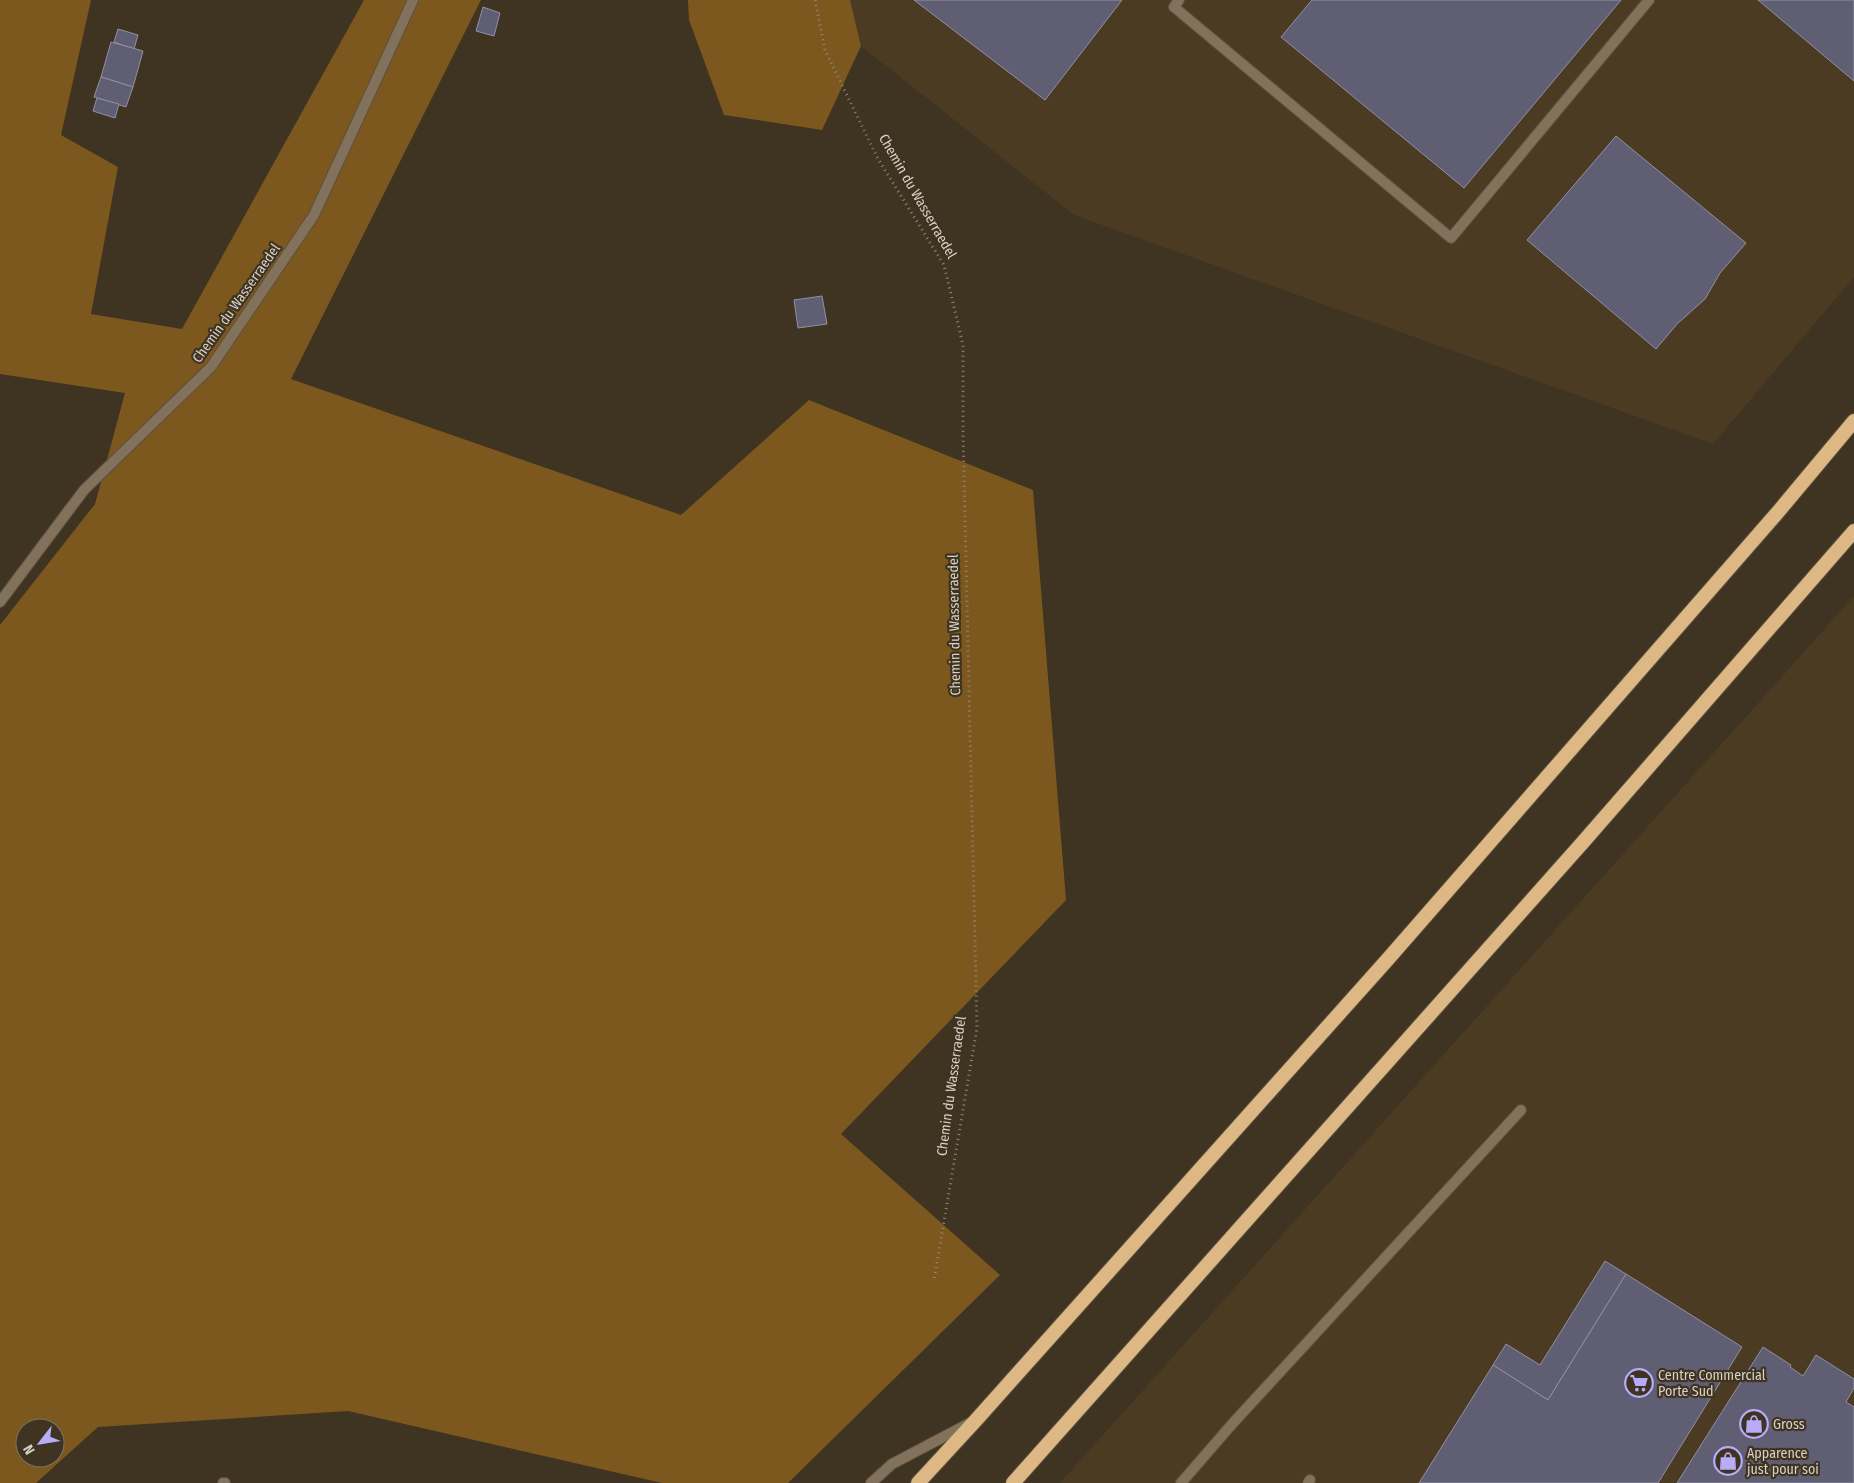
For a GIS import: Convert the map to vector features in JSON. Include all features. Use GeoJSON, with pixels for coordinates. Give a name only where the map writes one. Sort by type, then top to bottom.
{"type":"FeatureCollection","features":[{"type":"Feature","properties":{"kind":"highway"},"geometry":{"type":"LineString","coordinates":[[918,1483],[1395,952],[1778,512],[1854,421]]}},
{"type":"Feature","properties":{"kind":"highway"},"geometry":{"type":"LineString","coordinates":[[1013,1483],[1578,849],[1854,531]]}},
{"type":"Feature","properties":{"kind":"street","name":"Chemin du Wasserraedel"},"geometry":{"type":"LineString","coordinates":[[0,602],[84,490],[210,367],[222,351],[314,214],[414,0]]}},
{"type":"Feature","properties":{"kind":"street"},"geometry":{"type":"LineString","coordinates":[[1179,0],[1174,7],[1451,238],[1649,0]]}},
{"type":"Feature","properties":{"kind":"street"},"geometry":{"type":"LineString","coordinates":[[1181,1483],[1232,1423],[1521,1110]]}},
{"type":"Feature","properties":{"kind":"street"},"geometry":{"type":"LineString","coordinates":[[871,1483],[892,1464],[977,1419]]}},
{"type":"Feature","properties":{"kind":"path","name":"Chemin du Wasserraedel"},"geometry":{"type":"LineString","coordinates":[[815,0],[826,50],[878,159],[944,265],[963,346],[963,432],[977,1028],[934,1280]]}},
{"type":"Feature","properties":{"kind":"shaded area"},"geometry":{"type":"Polygon","coordinates":[[[0,0],[91,0],[61,135],[118,167],[91,314],[182,329],[364,0],[481,0],[291,379],[681,515],[809,400],[1033,490],[1066,900],[841,1134],[1000,1275],[788,1483],[662,1483],[348,1411],[98,1427],[65,1457],[65,1418],[15,1418],[15,1468],[53,1468],[36,1483],[0,1483],[0,625],[95,504],[125,393],[0,374],[0,0]]]}},
{"type":"Feature","properties":{"kind":"shaded area"},"geometry":{"type":"Polygon","coordinates":[[[688,0],[850,0],[861,46],[822,130],[724,115],[689,20],[688,0]]]}},
{"type":"Feature","properties":{"kind":"shaded area"},"geometry":{"type":"Polygon","coordinates":[[[850,0],[1854,0],[1854,277],[1713,444],[1074,215],[861,46],[850,0]]]}},
{"type":"Feature","properties":{"kind":"shaded area"},"geometry":{"type":"Polygon","coordinates":[[[1854,596],[1854,1483],[1060,1483],[1854,596]]]}},
{"type":"Feature","properties":{"kind":"building"},"geometry":{"type":"Polygon","coordinates":[[[914,0],[1122,0],[1045,100],[914,0]]]}},
{"type":"Feature","properties":{"kind":"building"},"geometry":{"type":"Polygon","coordinates":[[[1312,0],[1621,0],[1464,188],[1281,37],[1312,0]]]}},
{"type":"Feature","properties":{"kind":"building"},"geometry":{"type":"Polygon","coordinates":[[[1758,0],[1854,0],[1854,81],[1758,0]]]}},
{"type":"Feature","properties":{"kind":"building"},"geometry":{"type":"Polygon","coordinates":[[[483,7],[500,13],[494,36],[476,31],[483,7]]]}},
{"type":"Feature","properties":{"kind":"building"},"geometry":{"type":"Polygon","coordinates":[[[118,29],[138,35],[134,49],[114,42],[118,29]]]}},
{"type":"Feature","properties":{"kind":"building"},"geometry":{"type":"Polygon","coordinates":[[[111,42],[143,51],[133,87],[101,77],[111,42]]]}},
{"type":"Feature","properties":{"kind":"building"},"geometry":{"type":"Polygon","coordinates":[[[101,77],[133,87],[126,107],[94,97],[101,77]]]}},
{"type":"Feature","properties":{"kind":"building"},"geometry":{"type":"Polygon","coordinates":[[[97,98],[119,104],[115,118],[93,111],[97,98]]]}},
{"type":"Feature","properties":{"kind":"building"},"geometry":{"type":"Polygon","coordinates":[[[1616,136],[1746,243],[1720,273],[1705,299],[1677,324],[1656,349],[1527,240],[1616,136]]]}},
{"type":"Feature","properties":{"kind":"building"},"geometry":{"type":"Polygon","coordinates":[[[822,296],[827,324],[798,328],[794,300],[822,296]]]}},
{"type":"Feature","properties":{"kind":"building"},"geometry":{"type":"Polygon","coordinates":[[[1605,1261],[1626,1274],[1548,1400],[1493,1365],[1506,1344],[1540,1365],[1605,1261]]]}},
{"type":"Feature","properties":{"kind":"building","name":"Centre Commercial Porte Sud"},"geometry":{"type":"Polygon","coordinates":[[[1626,1274],[1742,1347],[1658,1483],[1419,1483],[1493,1365],[1548,1400],[1626,1274]]]}},
{"type":"Feature","properties":{"kind":"building","name":"Centre Commercial Porte Sud"},"geometry":{"type":"Polygon","coordinates":[[[1763,1347],[1791,1365],[1790,1367],[1803,1376],[1816,1355],[1854,1379],[1854,1388],[1846,1402],[1854,1407],[1854,1483],[1677,1483],[1763,1347]]]}},
{"type":"Feature","properties":{"kind":"place","name":"Centre Commercial Porte Sud"},"geometry":{"type":"Point","coordinates":[1639,1383]}},
{"type":"Feature","properties":{"kind":"place","name":"Gross"},"geometry":{"type":"Point","coordinates":[1754,1424]}},
{"type":"Feature","properties":{"kind":"place","name":"Apparence just pour soi"},"geometry":{"type":"Point","coordinates":[1728,1461]}}]}
